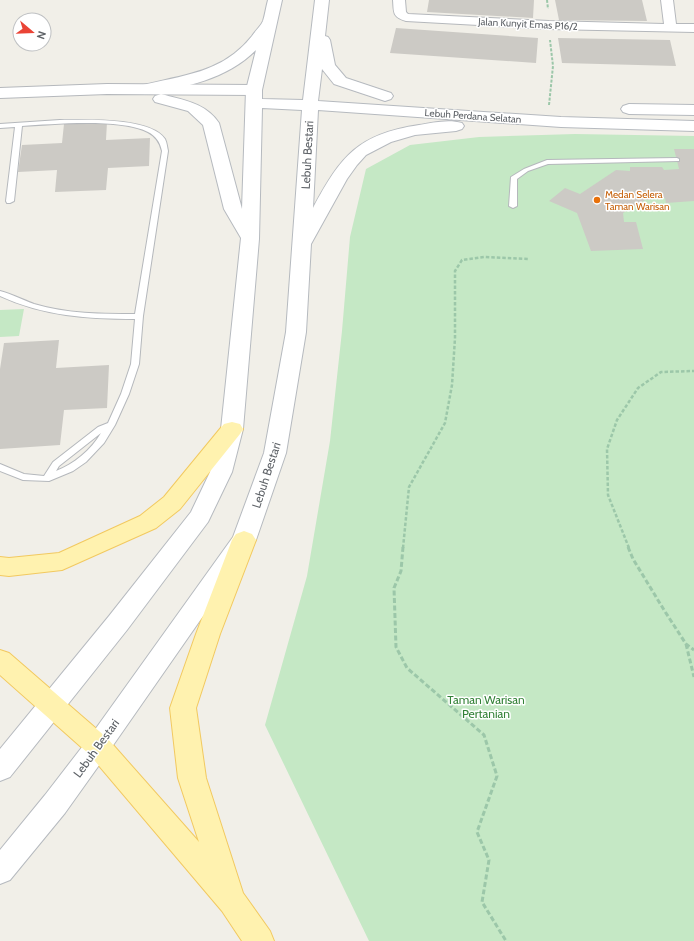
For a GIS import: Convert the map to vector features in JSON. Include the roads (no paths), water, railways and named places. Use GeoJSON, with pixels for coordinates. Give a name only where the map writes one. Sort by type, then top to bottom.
{"type":"FeatureCollection","features":[{"type":"Feature","properties":{"kind":"main road"},"geometry":{"type":"LineString","coordinates":[[3,766],[51,704],[118,623],[200,516],[221,472],[232,429],[250,239],[254,96],[275,0]]}},
{"type":"Feature","properties":{"kind":"main road"},"geometry":{"type":"LineString","coordinates":[[322,4],[323,40],[327,66],[340,81],[385,96]]}},
{"type":"Feature","properties":{"kind":"main road","name":"Lebuh Bestari"},"geometry":{"type":"LineString","coordinates":[[0,871],[98,746],[244,540],[275,453],[296,332],[314,60],[322,4]]}},
{"type":"Feature","properties":{"kind":"main road"},"geometry":{"type":"LineString","coordinates":[[145,89],[184,83],[208,75],[232,63],[248,50],[271,21]]}},
{"type":"Feature","properties":{"kind":"main road"},"geometry":{"type":"LineString","coordinates":[[0,93],[145,89],[254,96]]}},
{"type":"Feature","properties":{"kind":"main road"},"geometry":{"type":"LineString","coordinates":[[0,101],[254,96]]}},
{"type":"Feature","properties":{"kind":"main road","name":"Lebuh Perdana Selatan"},"geometry":{"type":"LineString","coordinates":[[254,96],[311,98],[561,122],[694,126]]}},
{"type":"Feature","properties":{"kind":"main road","name":"Lebuh Perdana Selatan"},"geometry":{"type":"LineString","coordinates":[[311,98],[385,96],[549,108],[694,110]]}},
{"type":"Feature","properties":{"kind":"main road"},"geometry":{"type":"LineString","coordinates":[[161,99],[194,108],[211,123],[233,209],[250,239]]}},
{"type":"Feature","properties":{"kind":"main road"},"geometry":{"type":"LineString","coordinates":[[302,246],[351,160],[371,145],[403,132],[436,127],[561,122]]}},
{"type":"Feature","properties":{"kind":"main road"},"geometry":{"type":"LineString","coordinates":[[0,566],[9,567],[62,561],[148,522],[172,503],[232,429]]}},
{"type":"Feature","properties":{"kind":"main road"},"geometry":{"type":"LineString","coordinates":[[232,901],[192,778],[183,708],[208,634],[244,540]]}},
{"type":"Feature","properties":{"kind":"main road"},"geometry":{"type":"LineString","coordinates":[[0,660],[98,746],[232,901],[259,941]]}},
{"type":"Feature","properties":{"kind":"street","name":"Jalan Kunyit Emas P16/2"},"geometry":{"type":"LineString","coordinates":[[399,0],[400,14],[406,17],[548,25],[694,28]]}},
{"type":"Feature","properties":{"kind":"street"},"geometry":{"type":"LineString","coordinates":[[667,0],[670,28]]}},
{"type":"Feature","properties":{"kind":"lane"},"geometry":{"type":"LineString","coordinates":[[0,126],[110,121],[132,124],[150,130],[161,139],[165,151],[139,316],[135,364],[125,394],[111,425],[101,430],[56,464],[46,479],[23,477],[0,467]]}},
{"type":"Feature","properties":{"kind":"lane"},"geometry":{"type":"LineString","coordinates":[[10,201],[19,125]]}},
{"type":"Feature","properties":{"kind":"lane"},"geometry":{"type":"LineString","coordinates":[[513,206],[513,178],[526,170],[547,162],[677,160]]}},
{"type":"Feature","properties":{"kind":"lane"},"geometry":{"type":"LineString","coordinates":[[0,293],[13,300],[57,312],[103,317],[139,316]]}},
{"type":"Feature","properties":{"kind":"place","name":"Medan Selera Taman Warisan"},"geometry":{"type":"Point","coordinates":[597,200]}},
{"type":"Feature","properties":{"kind":"park label","name":"Taman Warisan Pertanian"},"geometry":{"type":"Point","coordinates":[486,706]}}]}
